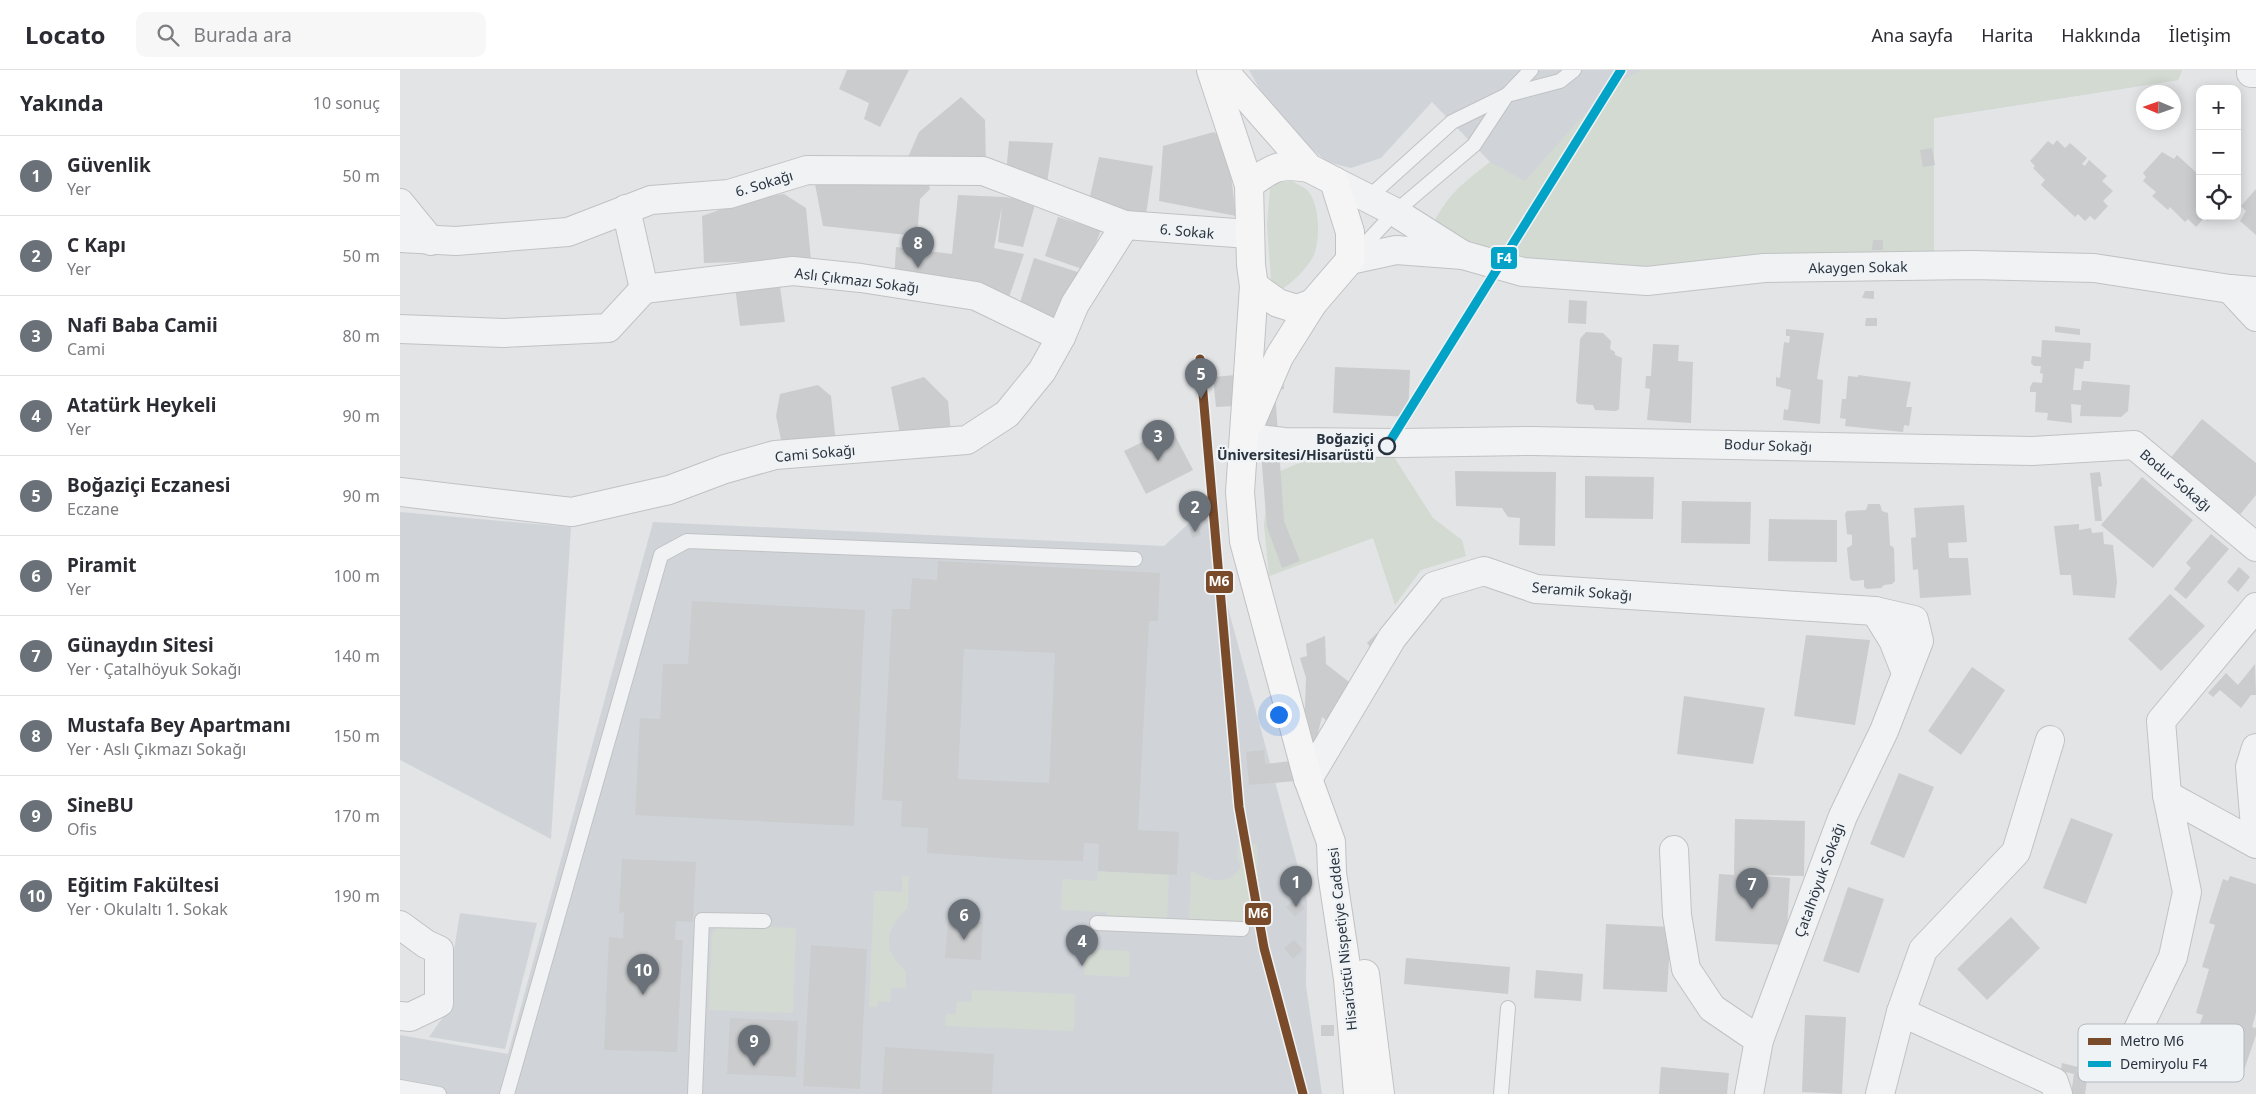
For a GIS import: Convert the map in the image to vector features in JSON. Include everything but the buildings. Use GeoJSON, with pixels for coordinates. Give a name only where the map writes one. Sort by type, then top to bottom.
{"type":"FeatureCollection","features":[{"type":"Feature","properties":{"kind":"main road","name":"Hisarüstü Nispetiye Caddesi"},"geometry":{"type":"LineString","coordinates":[[1212,70],[1249,184],[1249,234],[1254,286],[1240,492],[1244,541],[1308,779],[1331,842],[1332,873],[1348,978],[1358,1094]]}},
{"type":"Feature","properties":{"kind":"main road"},"geometry":{"type":"LineString","coordinates":[[1223,70],[1309,168]]}},
{"type":"Feature","properties":{"kind":"main road"},"geometry":{"type":"LineString","coordinates":[[1249,184],[1270,168],[1289,164],[1309,168],[1334,181],[1350,232],[1350,260]]}},
{"type":"Feature","properties":{"kind":"main road","name":"Hisarüstü Nispetiye Caddesi"},"geometry":{"type":"LineString","coordinates":[[1244,437],[1279,357],[1313,302],[1350,260]]}},
{"type":"Feature","properties":{"kind":"main road"},"geometry":{"type":"LineString","coordinates":[[1254,286],[1278,303],[1297,308],[1313,302]]}},
{"type":"Feature","properties":{"kind":"main road"},"geometry":{"type":"LineString","coordinates":[[1331,842],[1357,914],[1380,1094]]}},
{"type":"Feature","properties":{"kind":"street","name":"6. Sokağı"},"geometry":{"type":"LineString","coordinates":[[400,238],[431,241],[568,232],[651,200],[729,194],[807,170],[983,171],[1125,225]]}},
{"type":"Feature","properties":{"kind":"street"},"geometry":{"type":"LineString","coordinates":[[1334,181],[1395,212],[1463,255]]}},
{"type":"Feature","properties":{"kind":"street"},"geometry":{"type":"LineString","coordinates":[[400,203],[431,241]]}},
{"type":"Feature","properties":{"kind":"street"},"geometry":{"type":"LineString","coordinates":[[400,329],[502,333],[608,328],[644,289],[626,209]]}},
{"type":"Feature","properties":{"kind":"street","name":"6. Sokak"},"geometry":{"type":"LineString","coordinates":[[1125,225],[1249,234]]}},
{"type":"Feature","properties":{"kind":"street","name":"Cami Sokağı"},"geometry":{"type":"LineString","coordinates":[[400,492],[572,512],[669,490],[725,469],[775,455],[967,440],[1007,414],[1042,371],[1061,337],[1075,304],[1125,225]]}},
{"type":"Feature","properties":{"kind":"street"},"geometry":{"type":"LineString","coordinates":[[1350,260],[1396,250],[1463,255]]}},
{"type":"Feature","properties":{"kind":"street","name":"Akaygen Sokak"},"geometry":{"type":"LineString","coordinates":[[1463,255],[1523,272],[1647,281],[1764,268],[1981,266],[2094,268],[2243,290]]}},
{"type":"Feature","properties":{"kind":"street","name":"Aslı Çıkmazı Sokağı"},"geometry":{"type":"LineString","coordinates":[[644,289],[793,271],[851,277],[976,296],[1061,337]]}},
{"type":"Feature","properties":{"kind":"street"},"geometry":{"type":"LineString","coordinates":[[2243,290],[2256,317]]}},
{"type":"Feature","properties":{"kind":"street","name":"Bodur Sokağı"},"geometry":{"type":"LineString","coordinates":[[1244,437],[1284,442],[1552,441],[2003,451],[2134,445],[2256,547]]}},
{"type":"Feature","properties":{"kind":"street","name":"Seramik Sokağı"},"geometry":{"type":"LineString","coordinates":[[1308,779],[1392,638],[1434,586],[1484,571],[1536,589],[1874,611],[1914,620],[1919,641],[1906,673]]}},
{"type":"Feature","properties":{"kind":"street"},"geometry":{"type":"LineString","coordinates":[[2141,1024],[2173,958],[2187,892],[2167,795],[2161,722],[2256,607]]}},
{"type":"Feature","properties":{"kind":"street","name":"Çatalhöyuk Sokağı"},"geometry":{"type":"LineString","coordinates":[[1749,1094],[1759,1040],[1843,816],[1884,731],[1906,673]]}},
{"type":"Feature","properties":{"kind":"street"},"geometry":{"type":"LineString","coordinates":[[1880,1094],[1900,1012],[1923,950],[2016,852],[2050,740]]}},
{"type":"Feature","properties":{"kind":"street"},"geometry":{"type":"LineString","coordinates":[[2256,748],[2250,767],[2256,839]]}},
{"type":"Feature","properties":{"kind":"street"},"geometry":{"type":"LineString","coordinates":[[2167,795],[2256,844]]}},
{"type":"Feature","properties":{"kind":"street"},"geometry":{"type":"LineString","coordinates":[[1674,850],[1677,916],[1686,969],[1712,1008],[1759,1040]]}},
{"type":"Feature","properties":{"kind":"street"},"geometry":{"type":"LineString","coordinates":[[400,925],[426,944],[439,950],[439,1003],[410,1017],[400,1016]]}},
{"type":"Feature","properties":{"kind":"street"},"geometry":{"type":"LineString","coordinates":[[1900,1012],[2054,1082],[2058,1094]]}},
{"type":"Feature","properties":{"kind":"lane"},"geometry":{"type":"LineString","coordinates":[[1350,260],[1395,212],[1474,145],[1507,95],[1531,70]]}},
{"type":"Feature","properties":{"kind":"lane"},"geometry":{"type":"LineString","coordinates":[[1368,198],[1452,122],[1507,95],[1560,81],[1574,70]]}},
{"type":"Feature","properties":{"kind":"lane"},"geometry":{"type":"LineString","coordinates":[[507,1094],[660,555],[687,542],[1135,559]]}},
{"type":"Feature","properties":{"kind":"lane"},"geometry":{"type":"LineString","coordinates":[[695,1094],[702,920],[764,921]]}},
{"type":"Feature","properties":{"kind":"lane"},"geometry":{"type":"LineString","coordinates":[[1097,923],[1242,929]]}},
{"type":"Feature","properties":{"kind":"lane"},"geometry":{"type":"LineString","coordinates":[[1501,1094],[1508,1008]]}},
{"type":"Feature","properties":{"kind":"lane"},"geometry":{"type":"LineString","coordinates":[[400,1087],[439,1094]]}},
{"type":"Feature","properties":{"kind":"shaded area"},"geometry":{"type":"Polygon","coordinates":[[[1249,70],[2182,70],[2178,80],[2136,85],[2136,87],[1934,118],[1934,258],[1766,258],[1644,267],[1450,219],[1490,162],[1432,102],[1381,158],[1351,168],[1327,162],[1274,115],[1249,70]]]}},
{"type":"Feature","properties":{"kind":"shaded area"},"geometry":{"type":"Polygon","coordinates":[[[1641,70],[2182,70],[2178,80],[2136,85],[2136,87],[1934,118],[1934,258],[1766,258],[1644,267],[1532,263],[1466,241],[1433,224],[1457,189],[1490,162],[1525,181],[1606,90],[1641,70]]]}},
{"type":"Feature","properties":{"kind":"shaded area"},"geometry":{"type":"Polygon","coordinates":[[[1292,181],[1306,189],[1311,195],[1318,222],[1318,232],[1316,250],[1313,257],[1294,280],[1280,290],[1271,279],[1267,225],[1270,189],[1275,183],[1292,181]]]}},
{"type":"Feature","properties":{"kind":"shaded area"},"geometry":{"type":"Polygon","coordinates":[[[1394,457],[1433,518],[1462,540],[1466,556],[1421,570],[1395,605],[1373,538],[1269,576],[1264,525],[1269,476],[1306,460],[1394,457]]]}},
{"type":"Feature","properties":{"kind":"shaded area"},"geometry":{"type":"Polygon","coordinates":[[[400,512],[571,527],[551,839],[400,760],[400,512]]]}},
{"type":"Feature","properties":{"kind":"shaded area"},"geometry":{"type":"Polygon","coordinates":[[[1197,516],[1211,521],[1210,541],[1307,900],[1306,986],[1322,1094],[400,1094],[400,1035],[508,1054],[653,522],[1164,546],[1197,516]]]}},
{"type":"Feature","properties":{"kind":"shaded area"},"geometry":{"type":"Polygon","coordinates":[[[1238,843],[1257,844],[1258,884],[1265,910],[1266,923],[1189,921],[1191,870],[1211,880],[1218,881],[1230,878],[1241,867],[1237,857],[1238,843]]]}},
{"type":"Feature","properties":{"kind":"shaded area"},"geometry":{"type":"Polygon","coordinates":[[[1098,871],[1169,874],[1167,919],[1107,916],[1107,912],[1061,910],[1062,879],[1097,881],[1098,871]]]}},
{"type":"Feature","properties":{"kind":"shaded area"},"geometry":{"type":"Polygon","coordinates":[[[902,876],[909,876],[908,908],[894,923],[889,939],[893,955],[906,971],[906,988],[891,988],[890,1002],[878,1001],[877,1007],[869,1007],[874,891],[902,892],[902,876]]]}},
{"type":"Feature","properties":{"kind":"shaded area"},"geometry":{"type":"Polygon","coordinates":[[[460,913],[537,923],[505,1049],[429,1037],[443,1017],[460,913]]]}},
{"type":"Feature","properties":{"kind":"shaded area"},"geometry":{"type":"Polygon","coordinates":[[[719,925],[796,928],[793,1013],[709,1010],[712,934],[719,925]]]}},
{"type":"Feature","properties":{"kind":"shaded area"},"geometry":{"type":"Polygon","coordinates":[[[1085,949],[1130,951],[1129,977],[1084,975],[1085,949]]]}},
{"type":"Feature","properties":{"kind":"shaded area"},"geometry":{"type":"Polygon","coordinates":[[[972,990],[1075,994],[1074,1031],[945,1026],[946,1014],[956,1014],[957,1001],[971,1002],[972,990]]]}},
{"type":"Feature","properties":{"kind":"metro line","name":"M6"},"geometry":{"type":"LineString","coordinates":[[1200,359],[1239,807],[1264,948],[1303,1094]]}},
{"type":"Feature","properties":{"kind":"rail line","name":"F4"},"geometry":{"type":"LineString","coordinates":[[1387,446],[1621,70]]}},
{"type":"Feature","properties":{"kind":"place","name":"Mustafa Bey Apartmanı"},"geometry":{"type":"Point","coordinates":[918,268]}},
{"type":"Feature","properties":{"kind":"place","name":"Boğaziçi Eczanesi"},"geometry":{"type":"Point","coordinates":[1201,399]}},
{"type":"Feature","properties":{"kind":"place","name":"Boğaziçi Üniversitesi/Hisarüstü"},"geometry":{"type":"Point","coordinates":[1387,446]}},
{"type":"Feature","properties":{"kind":"place","name":"Nafi Baba Camii"},"geometry":{"type":"Point","coordinates":[1158,461]}},
{"type":"Feature","properties":{"kind":"place","name":"C Kapı"},"geometry":{"type":"Point","coordinates":[1195,532]}},
{"type":"Feature","properties":{"kind":"place","name":"Güvenlik"},"geometry":{"type":"Point","coordinates":[1296,907]}},
{"type":"Feature","properties":{"kind":"place","name":"Günaydın Sitesi"},"geometry":{"type":"Point","coordinates":[1752,909]}},
{"type":"Feature","properties":{"kind":"place","name":"Piramit"},"geometry":{"type":"Point","coordinates":[964,940]}},
{"type":"Feature","properties":{"kind":"place","name":"Atatürk Heykeli"},"geometry":{"type":"Point","coordinates":[1082,966]}},
{"type":"Feature","properties":{"kind":"place","name":"Eğitim Fakültesi"},"geometry":{"type":"Point","coordinates":[643,995]}},
{"type":"Feature","properties":{"kind":"place","name":"SineBU"},"geometry":{"type":"Point","coordinates":[754,1066]}}]}
